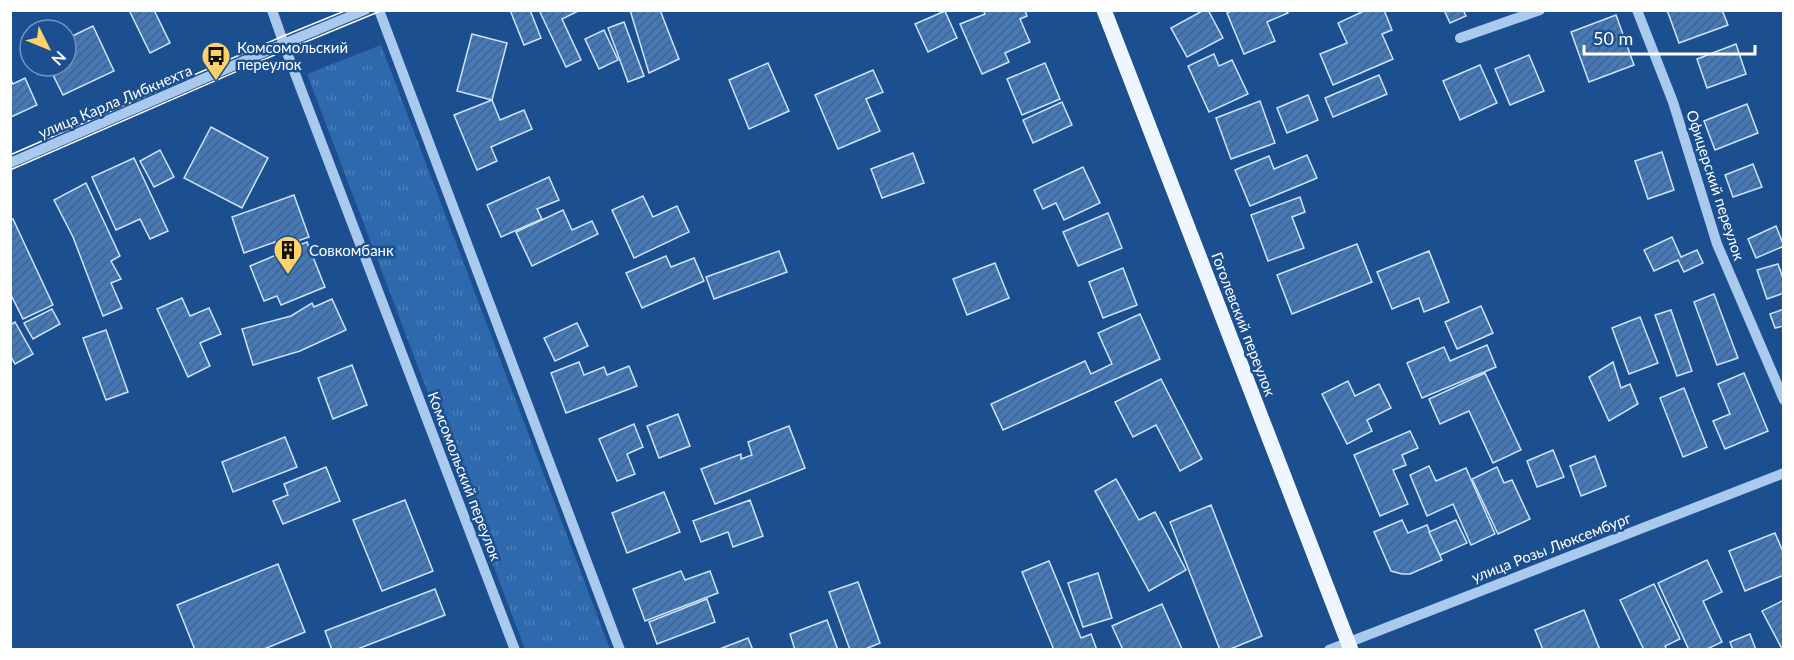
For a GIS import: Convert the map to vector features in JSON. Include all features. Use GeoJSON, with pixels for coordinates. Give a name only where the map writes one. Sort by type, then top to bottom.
{"type":"FeatureCollection","features":[{"type":"Feature","properties":{"kind":"main road","name":"Гоголевский переулок"},"geometry":{"type":"LineString","coordinates":[[1104,10],[1349,646]]}},
{"type":"Feature","properties":{"kind":"street","name":"Комсомольский переулок"},"geometry":{"type":"LineString","coordinates":[[272,10],[515,650]]}},
{"type":"Feature","properties":{"kind":"street","name":"улица Карла Либкнехта"},"geometry":{"type":"LineString","coordinates":[[10,163],[365,10]]}},
{"type":"Feature","properties":{"kind":"street"},"geometry":{"type":"LineString","coordinates":[[379,10],[620,650]]}},
{"type":"Feature","properties":{"kind":"street"},"geometry":{"type":"LineString","coordinates":[[1460,38],[1540,10]]}},
{"type":"Feature","properties":{"kind":"street","name":"Офицерский переулок"},"geometry":{"type":"LineString","coordinates":[[1637,10],[1673,102],[1717,244],[1784,400]]}},
{"type":"Feature","properties":{"kind":"street","name":"улица Розы Люксембург"},"geometry":{"type":"LineString","coordinates":[[1329,650],[1349,646],[1784,473]]}},
{"type":"Feature","properties":{"kind":"green space"},"geometry":{"type":"Polygon","coordinates":[[[381,45],[610,649],[525,649],[307,74],[381,45]]]}},
{"type":"Feature","properties":{"kind":"building"},"geometry":{"type":"Polygon","coordinates":[[[129,10],[154,10],[170,43],[150,53],[129,10]]]}},
{"type":"Feature","properties":{"kind":"building"},"geometry":{"type":"Polygon","coordinates":[[[510,10],[530,10],[541,38],[524,45],[510,10]]]}},
{"type":"Feature","properties":{"kind":"building"},"geometry":{"type":"Polygon","coordinates":[[[539,10],[580,10],[562,19],[581,60],[566,67],[539,10]]]}},
{"type":"Feature","properties":{"kind":"building"},"geometry":{"type":"Polygon","coordinates":[[[630,10],[660,10],[679,59],[649,73],[630,10]]]}},
{"type":"Feature","properties":{"kind":"building"},"geometry":{"type":"Polygon","coordinates":[[[983,10],[1025,10],[1027,16],[1020,19],[1030,42],[1005,53],[1009,62],[982,74],[960,24],[985,14],[983,10]]]}},
{"type":"Feature","properties":{"kind":"building"},"geometry":{"type":"Polygon","coordinates":[[[1208,10],[1223,38],[1187,57],[1171,28],[1208,10]]]}},
{"type":"Feature","properties":{"kind":"building"},"geometry":{"type":"Polygon","coordinates":[[[1233,10],[1286,10],[1288,13],[1267,22],[1275,41],[1244,54],[1227,13],[1233,10]]]}},
{"type":"Feature","properties":{"kind":"building"},"geometry":{"type":"Polygon","coordinates":[[[1366,10],[1384,10],[1392,30],[1382,34],[1393,59],[1333,85],[1320,54],[1347,43],[1338,23],[1366,10]]]}},
{"type":"Feature","properties":{"kind":"building"},"geometry":{"type":"Polygon","coordinates":[[[1444,10],[1463,10],[1466,16],[1450,23],[1444,10]]]}},
{"type":"Feature","properties":{"kind":"building"},"geometry":{"type":"Polygon","coordinates":[[[1667,10],[1722,10],[1728,25],[1679,43],[1667,10]]]}},
{"type":"Feature","properties":{"kind":"building"},"geometry":{"type":"Polygon","coordinates":[[[945,11],[957,38],[928,52],[915,24],[945,11]]]}},
{"type":"Feature","properties":{"kind":"building"},"geometry":{"type":"Polygon","coordinates":[[[1616,15],[1634,65],[1589,82],[1571,32],[1616,15]]]}},
{"type":"Feature","properties":{"kind":"building"},"geometry":{"type":"Polygon","coordinates":[[[624,22],[644,76],[628,82],[608,28],[624,22]]]}},
{"type":"Feature","properties":{"kind":"building"},"geometry":{"type":"Polygon","coordinates":[[[93,26],[114,71],[63,95],[54,78],[78,78],[78,33],[93,26]]]}},
{"type":"Feature","properties":{"kind":"building"},"geometry":{"type":"Polygon","coordinates":[[[604,30],[618,60],[599,69],[585,39],[604,30]]]}},
{"type":"Feature","properties":{"kind":"building"},"geometry":{"type":"Polygon","coordinates":[[[472,34],[507,43],[492,100],[457,91],[472,34]]]}},
{"type":"Feature","properties":{"kind":"building"},"geometry":{"type":"Polygon","coordinates":[[[1736,44],[1746,74],[1707,88],[1697,59],[1736,44]]]}},
{"type":"Feature","properties":{"kind":"building"},"geometry":{"type":"Polygon","coordinates":[[[1214,54],[1219,66],[1232,60],[1248,94],[1209,112],[1188,66],[1214,54]]]}},
{"type":"Feature","properties":{"kind":"building"},"geometry":{"type":"Polygon","coordinates":[[[1529,55],[1544,91],[1510,105],[1495,69],[1529,55]]]}},
{"type":"Feature","properties":{"kind":"building"},"geometry":{"type":"Polygon","coordinates":[[[768,63],[789,111],[749,129],[729,80],[768,63]]]}},
{"type":"Feature","properties":{"kind":"building"},"geometry":{"type":"Polygon","coordinates":[[[1045,63],[1060,99],[1022,115],[1007,79],[1045,63]]]}},
{"type":"Feature","properties":{"kind":"building"},"geometry":{"type":"Polygon","coordinates":[[[1480,65],[1497,103],[1460,120],[1443,81],[1480,65]]]}},
{"type":"Feature","properties":{"kind":"building"},"geometry":{"type":"Polygon","coordinates":[[[873,70],[883,92],[866,99],[880,131],[838,149],[815,95],[873,70]]]}},
{"type":"Feature","properties":{"kind":"building"},"geometry":{"type":"Polygon","coordinates":[[[1379,75],[1387,94],[1333,117],[1325,98],[1379,75]]]}},
{"type":"Feature","properties":{"kind":"building"},"geometry":{"type":"Polygon","coordinates":[[[10,78],[13,84],[25,78],[37,105],[11,117],[10,78]]]}},
{"type":"Feature","properties":{"kind":"building"},"geometry":{"type":"Polygon","coordinates":[[[1308,95],[1318,120],[1287,133],[1277,108],[1308,95]]]}},
{"type":"Feature","properties":{"kind":"building"},"geometry":{"type":"Polygon","coordinates":[[[492,100],[500,120],[524,110],[532,129],[491,147],[497,161],[477,170],[454,115],[492,100]]]}},
{"type":"Feature","properties":{"kind":"building"},"geometry":{"type":"Polygon","coordinates":[[[1260,101],[1275,143],[1231,159],[1216,118],[1260,101]]]}},
{"type":"Feature","properties":{"kind":"building"},"geometry":{"type":"Polygon","coordinates":[[[1062,102],[1072,125],[1033,143],[1023,120],[1062,102]]]}},
{"type":"Feature","properties":{"kind":"building"},"geometry":{"type":"Polygon","coordinates":[[[1747,104],[1758,133],[1715,150],[1704,121],[1747,104]]]}},
{"type":"Feature","properties":{"kind":"building"},"geometry":{"type":"Polygon","coordinates":[[[211,127],[268,158],[242,208],[184,178],[211,127]]]}},
{"type":"Feature","properties":{"kind":"building"},"geometry":{"type":"Polygon","coordinates":[[[160,150],[174,177],[154,187],[140,161],[160,150]]]}},
{"type":"Feature","properties":{"kind":"building"},"geometry":{"type":"Polygon","coordinates":[[[1662,152],[1674,190],[1648,199],[1635,161],[1662,152]]]}},
{"type":"Feature","properties":{"kind":"building"},"geometry":{"type":"Polygon","coordinates":[[[913,153],[924,183],[882,198],[871,169],[913,153]]]}},
{"type":"Feature","properties":{"kind":"building"},"geometry":{"type":"Polygon","coordinates":[[[1307,155],[1317,178],[1250,206],[1235,170],[1269,156],[1274,169],[1307,155]]]}},
{"type":"Feature","properties":{"kind":"building"},"geometry":{"type":"Polygon","coordinates":[[[134,158],[168,231],[150,239],[140,219],[116,230],[92,177],[134,158]]]}},
{"type":"Feature","properties":{"kind":"building"},"geometry":{"type":"Polygon","coordinates":[[[1753,164],[1762,187],[1733,197],[1725,175],[1753,164]]]}},
{"type":"Feature","properties":{"kind":"building"},"geometry":{"type":"Polygon","coordinates":[[[1083,167],[1100,203],[1064,220],[1056,203],[1043,209],[1034,190],[1083,167]]]}},
{"type":"Feature","properties":{"kind":"building"},"geometry":{"type":"Polygon","coordinates":[[[549,177],[559,200],[537,209],[542,219],[501,237],[487,205],[549,177]]]}},
{"type":"Feature","properties":{"kind":"building"},"geometry":{"type":"Polygon","coordinates":[[[86,183],[120,256],[111,261],[121,279],[111,283],[122,308],[103,316],[73,237],[54,200],[86,183]]]}},
{"type":"Feature","properties":{"kind":"building"},"geometry":{"type":"Polygon","coordinates":[[[294,195],[309,237],[277,248],[275,242],[244,253],[232,217],[294,195]]]}},
{"type":"Feature","properties":{"kind":"building"},"geometry":{"type":"Polygon","coordinates":[[[643,196],[653,217],[677,206],[689,232],[634,258],[612,210],[643,196]]]}},
{"type":"Feature","properties":{"kind":"building"},"geometry":{"type":"Polygon","coordinates":[[[1300,197],[1305,212],[1292,217],[1304,248],[1268,261],[1251,215],[1300,197]]]}},
{"type":"Feature","properties":{"kind":"building"},"geometry":{"type":"Polygon","coordinates":[[[563,210],[572,230],[592,221],[598,234],[532,266],[516,232],[563,210]]]}},
{"type":"Feature","properties":{"kind":"building"},"geometry":{"type":"Polygon","coordinates":[[[1108,213],[1122,248],[1078,266],[1063,232],[1108,213]]]}},
{"type":"Feature","properties":{"kind":"building"},"geometry":{"type":"Polygon","coordinates":[[[13,219],[53,305],[23,319],[10,293],[10,220],[13,219]]]}},
{"type":"Feature","properties":{"kind":"building"},"geometry":{"type":"Polygon","coordinates":[[[1776,226],[1784,246],[1756,258],[1748,239],[1776,226]]]}},
{"type":"Feature","properties":{"kind":"building"},"geometry":{"type":"Polygon","coordinates":[[[1672,237],[1681,257],[1697,250],[1703,263],[1684,272],[1678,260],[1654,271],[1644,250],[1672,237]]]}},
{"type":"Feature","properties":{"kind":"building","name":"Совкомбанк"},"geometry":{"type":"Polygon","coordinates":[[[307,242],[325,287],[281,305],[277,296],[264,301],[250,266],[307,242]]]}},
{"type":"Feature","properties":{"kind":"building"},"geometry":{"type":"Polygon","coordinates":[[[1357,244],[1372,282],[1292,314],[1277,275],[1357,244]]]}},
{"type":"Feature","properties":{"kind":"building"},"geometry":{"type":"Polygon","coordinates":[[[779,251],[787,272],[714,299],[706,277],[779,251]]]}},
{"type":"Feature","properties":{"kind":"building"},"geometry":{"type":"Polygon","coordinates":[[[1429,251],[1449,302],[1424,312],[1419,298],[1392,309],[1377,272],[1429,251]]]}},
{"type":"Feature","properties":{"kind":"building"},"geometry":{"type":"Polygon","coordinates":[[[666,256],[671,267],[694,258],[704,281],[642,308],[626,273],[666,256]]]}},
{"type":"Feature","properties":{"kind":"building"},"geometry":{"type":"Polygon","coordinates":[[[995,263],[1009,298],[967,315],[953,279],[995,263]]]}},
{"type":"Feature","properties":{"kind":"building"},"geometry":{"type":"Polygon","coordinates":[[[1778,264],[1784,281],[1784,293],[1767,299],[1757,270],[1778,264]]]}},
{"type":"Feature","properties":{"kind":"building"},"geometry":{"type":"Polygon","coordinates":[[[1123,268],[1137,305],[1103,318],[1089,282],[1123,268]]]}},
{"type":"Feature","properties":{"kind":"building"},"geometry":{"type":"Polygon","coordinates":[[[1714,294],[1738,358],[1717,365],[1694,302],[1714,294]]]}},
{"type":"Feature","properties":{"kind":"building"},"geometry":{"type":"Polygon","coordinates":[[[182,298],[190,316],[209,308],[221,334],[200,343],[210,366],[188,377],[157,309],[182,298]]]}},
{"type":"Feature","properties":{"kind":"building"},"geometry":{"type":"Polygon","coordinates":[[[332,299],[346,330],[300,351],[253,365],[242,329],[291,316],[312,303],[314,307],[332,299]]]}},
{"type":"Feature","properties":{"kind":"building"},"geometry":{"type":"Polygon","coordinates":[[[1481,306],[1493,333],[1457,349],[1445,322],[1481,306]]]}},
{"type":"Feature","properties":{"kind":"building"},"geometry":{"type":"Polygon","coordinates":[[[52,309],[60,324],[33,339],[24,323],[52,309]]]}},
{"type":"Feature","properties":{"kind":"building"},"geometry":{"type":"Polygon","coordinates":[[[1784,309],[1784,326],[1775,328],[1770,314],[1784,309]]]}},
{"type":"Feature","properties":{"kind":"building"},"geometry":{"type":"Polygon","coordinates":[[[1671,310],[1692,371],[1677,376],[1655,315],[1671,310]]]}},
{"type":"Feature","properties":{"kind":"building"},"geometry":{"type":"Polygon","coordinates":[[[1140,314],[1160,359],[1003,430],[991,404],[1085,361],[1091,374],[1112,364],[1098,333],[1140,314]]]}},
{"type":"Feature","properties":{"kind":"building"},"geometry":{"type":"Polygon","coordinates":[[[1640,317],[1658,363],[1629,374],[1612,328],[1640,317]]]}},
{"type":"Feature","properties":{"kind":"building"},"geometry":{"type":"Polygon","coordinates":[[[15,322],[33,354],[15,364],[10,355],[10,325],[15,322]]]}},
{"type":"Feature","properties":{"kind":"building"},"geometry":{"type":"Polygon","coordinates":[[[577,323],[588,346],[555,361],[544,338],[577,323]]]}},
{"type":"Feature","properties":{"kind":"building"},"geometry":{"type":"Polygon","coordinates":[[[106,330],[128,392],[106,400],[83,338],[106,330]]]}},
{"type":"Feature","properties":{"kind":"building"},"geometry":{"type":"Polygon","coordinates":[[[1487,345],[1496,367],[1422,398],[1407,363],[1444,347],[1450,361],[1487,345]]]}},
{"type":"Feature","properties":{"kind":"building"},"geometry":{"type":"Polygon","coordinates":[[[579,362],[584,375],[604,367],[607,375],[629,366],[637,386],[566,413],[551,373],[579,362]]]}},
{"type":"Feature","properties":{"kind":"building"},"geometry":{"type":"Polygon","coordinates":[[[1613,362],[1621,388],[1630,384],[1638,404],[1609,421],[1589,377],[1613,362]]]}},
{"type":"Feature","properties":{"kind":"building"},"geometry":{"type":"Polygon","coordinates":[[[352,365],[367,405],[333,419],[318,378],[352,365]]]}},
{"type":"Feature","properties":{"kind":"building"},"geometry":{"type":"Polygon","coordinates":[[[1485,373],[1521,450],[1493,463],[1469,411],[1440,424],[1429,399],[1485,373]]]}},
{"type":"Feature","properties":{"kind":"building"},"geometry":{"type":"Polygon","coordinates":[[[1744,373],[1768,431],[1725,449],[1713,421],[1730,414],[1718,384],[1744,373]]]}},
{"type":"Feature","properties":{"kind":"building"},"geometry":{"type":"Polygon","coordinates":[[[1161,379],[1202,459],[1180,471],[1156,425],[1133,437],[1115,402],[1161,379]]]}},
{"type":"Feature","properties":{"kind":"building"},"geometry":{"type":"Polygon","coordinates":[[[1348,381],[1355,396],[1379,384],[1391,408],[1367,420],[1372,431],[1347,444],[1322,394],[1348,381]]]}},
{"type":"Feature","properties":{"kind":"building"},"geometry":{"type":"Polygon","coordinates":[[[1684,388],[1707,447],[1683,457],[1660,398],[1684,388]]]}},
{"type":"Feature","properties":{"kind":"building"},"geometry":{"type":"Polygon","coordinates":[[[678,414],[690,446],[659,458],[647,426],[678,414]]]}},
{"type":"Feature","properties":{"kind":"building"},"geometry":{"type":"Polygon","coordinates":[[[634,424],[643,447],[627,454],[635,474],[617,481],[599,439],[634,424]]]}},
{"type":"Feature","properties":{"kind":"building"},"geometry":{"type":"Polygon","coordinates":[[[789,426],[805,468],[715,504],[701,469],[741,454],[741,459],[752,455],[748,442],[789,426]]]}},
{"type":"Feature","properties":{"kind":"building"},"geometry":{"type":"Polygon","coordinates":[[[1410,431],[1418,448],[1402,455],[1406,465],[1393,470],[1408,504],[1380,516],[1354,455],[1410,431]]]}},
{"type":"Feature","properties":{"kind":"building"},"geometry":{"type":"Polygon","coordinates":[[[285,437],[297,467],[233,492],[222,462],[285,437]]]}},
{"type":"Feature","properties":{"kind":"building"},"geometry":{"type":"Polygon","coordinates":[[[1553,450],[1564,477],[1537,487],[1527,461],[1553,450]]]}},
{"type":"Feature","properties":{"kind":"building"},"geometry":{"type":"Polygon","coordinates":[[[1595,456],[1606,486],[1581,496],[1570,466],[1595,456]]]}},
{"type":"Feature","properties":{"kind":"building"},"geometry":{"type":"Polygon","coordinates":[[[1429,466],[1436,481],[1466,468],[1495,534],[1471,545],[1453,504],[1427,516],[1410,475],[1429,466]]]}},
{"type":"Feature","properties":{"kind":"building"},"geometry":{"type":"Polygon","coordinates":[[[326,467],[340,501],[283,524],[273,501],[288,495],[284,484],[326,467]]]}},
{"type":"Feature","properties":{"kind":"building"},"geometry":{"type":"Polygon","coordinates":[[[1497,467],[1504,483],[1512,480],[1530,519],[1498,534],[1472,479],[1497,467]]]}},
{"type":"Feature","properties":{"kind":"building"},"geometry":{"type":"Polygon","coordinates":[[[1116,479],[1139,520],[1155,512],[1186,570],[1149,591],[1095,491],[1116,479]]]}},
{"type":"Feature","properties":{"kind":"building"},"geometry":{"type":"Polygon","coordinates":[[[664,492],[680,532],[627,553],[612,513],[664,492]]]}},
{"type":"Feature","properties":{"kind":"building"},"geometry":{"type":"Polygon","coordinates":[[[405,500],[433,571],[382,591],[353,520],[405,500]]]}},
{"type":"Feature","properties":{"kind":"building"},"geometry":{"type":"Polygon","coordinates":[[[750,500],[763,536],[733,547],[728,532],[701,542],[693,521],[750,500]]]}},
{"type":"Feature","properties":{"kind":"building"},"geometry":{"type":"Polygon","coordinates":[[[1211,505],[1262,636],[1228,650],[1220,650],[1170,522],[1211,505]]]}},
{"type":"Feature","properties":{"kind":"building"},"geometry":{"type":"Polygon","coordinates":[[[1402,520],[1408,533],[1427,525],[1442,560],[1410,574],[1391,571],[1374,532],[1402,520]]]}},
{"type":"Feature","properties":{"kind":"building"},"geometry":{"type":"Polygon","coordinates":[[[1456,520],[1467,543],[1440,555],[1429,532],[1456,520]]]}},
{"type":"Feature","properties":{"kind":"building"},"geometry":{"type":"Polygon","coordinates":[[[1775,533],[1784,554],[1784,575],[1745,591],[1729,551],[1775,533]]]}},
{"type":"Feature","properties":{"kind":"building"},"geometry":{"type":"Polygon","coordinates":[[[1707,560],[1722,592],[1703,601],[1722,642],[1705,650],[1689,650],[1658,583],[1707,560]]]}},
{"type":"Feature","properties":{"kind":"building"},"geometry":{"type":"Polygon","coordinates":[[[1049,561],[1081,638],[1091,634],[1097,650],[1054,650],[1022,572],[1049,561]]]}},
{"type":"Feature","properties":{"kind":"building"},"geometry":{"type":"Polygon","coordinates":[[[278,564],[305,632],[262,650],[195,650],[177,605],[278,564]]]}},
{"type":"Feature","properties":{"kind":"building"},"geometry":{"type":"Polygon","coordinates":[[[681,571],[685,580],[710,571],[718,593],[645,621],[633,589],[681,571]]]}},
{"type":"Feature","properties":{"kind":"building"},"geometry":{"type":"Polygon","coordinates":[[[1098,573],[1112,618],[1083,627],[1068,583],[1098,573]]]}},
{"type":"Feature","properties":{"kind":"building"},"geometry":{"type":"Polygon","coordinates":[[[858,582],[880,643],[863,650],[850,650],[829,592],[858,582]]]}},
{"type":"Feature","properties":{"kind":"building"},"geometry":{"type":"Polygon","coordinates":[[[1654,584],[1680,639],[1665,646],[1667,650],[1644,650],[1620,600],[1654,584]]]}},
{"type":"Feature","properties":{"kind":"building"},"geometry":{"type":"Polygon","coordinates":[[[435,589],[445,615],[355,650],[332,650],[325,631],[435,589]]]}},
{"type":"Feature","properties":{"kind":"building"},"geometry":{"type":"Polygon","coordinates":[[[707,599],[715,622],[657,644],[649,622],[707,599]]]}},
{"type":"Feature","properties":{"kind":"building"},"geometry":{"type":"Polygon","coordinates":[[[1784,600],[1784,646],[1781,647],[1762,611],[1784,600]]]}},
{"type":"Feature","properties":{"kind":"building"},"geometry":{"type":"Polygon","coordinates":[[[1162,604],[1182,649],[1123,650],[1112,626],[1162,604]]]}},
{"type":"Feature","properties":{"kind":"building"},"geometry":{"type":"Polygon","coordinates":[[[1584,610],[1600,650],[1543,650],[1535,630],[1584,610]]]}},
{"type":"Feature","properties":{"kind":"building"},"geometry":{"type":"Polygon","coordinates":[[[827,620],[838,650],[795,650],[790,634],[827,620]]]}},
{"type":"Feature","properties":{"kind":"building"},"geometry":{"type":"Polygon","coordinates":[[[1750,634],[1756,650],[1733,650],[1730,642],[1750,634]]]}},
{"type":"Feature","properties":{"kind":"building"},"geometry":{"type":"Polygon","coordinates":[[[748,638],[753,650],[717,650],[748,638]]]}},
{"type":"Feature","properties":{"kind":"tram line"},"geometry":{"type":"LineString","coordinates":[[10,155],[347,10]]}},
{"type":"Feature","properties":{"kind":"tram line"},"geometry":{"type":"LineString","coordinates":[[10,170],[383,10]]}},
{"type":"Feature","properties":{"kind":"place","name":"Комсомольский переулок"},"geometry":{"type":"Point","coordinates":[216,82]}},
{"type":"Feature","properties":{"kind":"place","name":"Совкомбанк"},"geometry":{"type":"Point","coordinates":[288,276]}}]}
